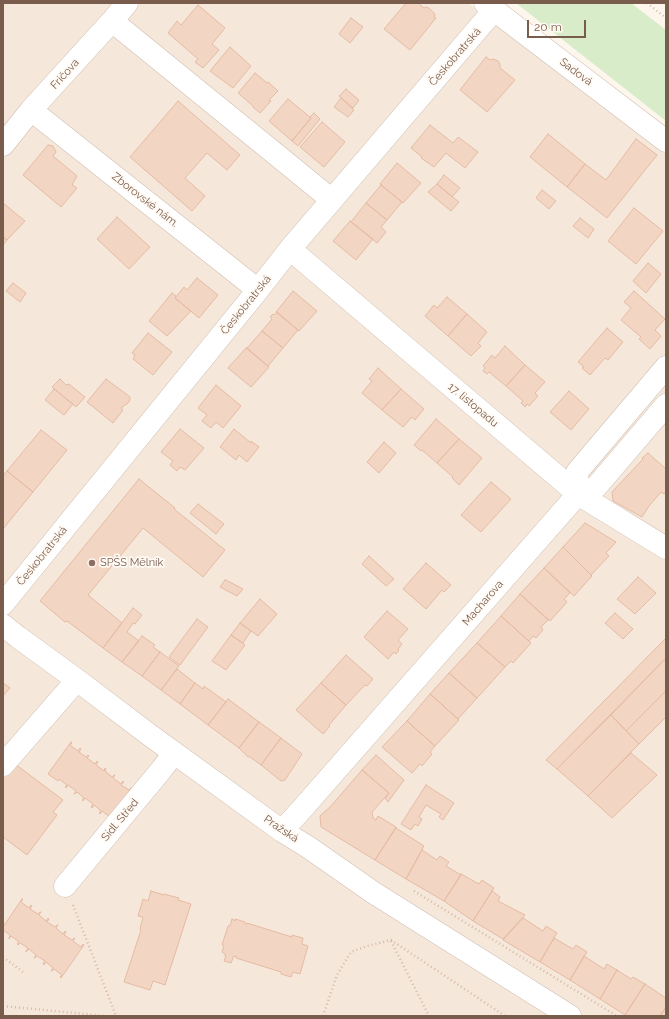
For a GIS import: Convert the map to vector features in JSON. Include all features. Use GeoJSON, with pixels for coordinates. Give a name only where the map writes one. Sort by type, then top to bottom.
{"type":"FeatureCollection","features":[{"type":"Feature","properties":{"kind":"street","name":"Fričova"},"geometry":{"type":"LineString","coordinates":[[3,145],[31,110],[127,3]]}},
{"type":"Feature","properties":{"kind":"street","name":"Sadová"},"geometry":{"type":"LineString","coordinates":[[490,7],[666,141]]}},
{"type":"Feature","properties":{"kind":"street","name":"Českobratrská"},"geometry":{"type":"LineString","coordinates":[[3,604],[290,249],[490,7]]}},
{"type":"Feature","properties":{"kind":"street"},"geometry":{"type":"LineString","coordinates":[[112,21],[332,200]]}},
{"type":"Feature","properties":{"kind":"street","name":"Zborovské nám."},"geometry":{"type":"LineString","coordinates":[[31,110],[258,290]]}},
{"type":"Feature","properties":{"kind":"street","name":"17. listopadu"},"geometry":{"type":"LineString","coordinates":[[290,249],[578,494],[666,548]]}},
{"type":"Feature","properties":{"kind":"street"},"geometry":{"type":"LineString","coordinates":[[666,366],[577,472],[578,494],[596,487],[666,404]]}},
{"type":"Feature","properties":{"kind":"street","name":"Macharova"},"geometry":{"type":"LineString","coordinates":[[282,831],[318,792],[578,494]]}},
{"type":"Feature","properties":{"kind":"street","name":"Pražská"},"geometry":{"type":"LineString","coordinates":[[3,625],[174,753],[282,831],[308,847],[374,893],[570,1016]]}},
{"type":"Feature","properties":{"kind":"street"},"geometry":{"type":"LineString","coordinates":[[3,765],[77,680]]}},
{"type":"Feature","properties":{"kind":"street","name":"Sídl. Střed"},"geometry":{"type":"LineString","coordinates":[[65,886],[174,753]]}},
{"type":"Feature","properties":{"kind":"path"},"geometry":{"type":"LineString","coordinates":[[647,3],[666,18]]}},
{"type":"Feature","properties":{"kind":"path"},"geometry":{"type":"LineString","coordinates":[[65,886],[116,1016]]}},
{"type":"Feature","properties":{"kind":"path"},"geometry":{"type":"LineString","coordinates":[[409,888],[617,1016]]}},
{"type":"Feature","properties":{"kind":"path"},"geometry":{"type":"LineString","coordinates":[[323,1016],[337,976],[351,952],[391,940],[505,1016]]}},
{"type":"Feature","properties":{"kind":"path"},"geometry":{"type":"LineString","coordinates":[[391,940],[429,1016]]}},
{"type":"Feature","properties":{"kind":"path"},"geometry":{"type":"LineString","coordinates":[[3,957],[23,972]]}},
{"type":"Feature","properties":{"kind":"path"},"geometry":{"type":"LineString","coordinates":[[3,1006],[106,1016]]}},
{"type":"Feature","properties":{"kind":"shaded area"},"geometry":{"type":"Polygon","coordinates":[[[3,3],[468,3],[666,152],[666,1016],[3,1016],[3,3]]]}},
{"type":"Feature","properties":{"kind":"green space"},"geometry":{"type":"Polygon","coordinates":[[[516,3],[631,3],[666,30],[666,121],[516,3]]]}},
{"type":"Feature","properties":{"kind":"building"},"geometry":{"type":"Polygon","coordinates":[[[406,3],[418,3],[424,8],[429,8],[434,13],[434,17],[436,18],[410,50],[384,29],[406,3]]]}},
{"type":"Feature","properties":{"kind":"building"},"geometry":{"type":"Polygon","coordinates":[[[198,5],[225,28],[212,44],[219,50],[203,68],[195,62],[198,59],[168,33],[177,21],[181,25],[198,5]]]}},
{"type":"Feature","properties":{"kind":"building"},"geometry":{"type":"Polygon","coordinates":[[[351,18],[363,27],[350,43],[339,34],[351,18]]]}},
{"type":"Feature","properties":{"kind":"building"},"geometry":{"type":"Polygon","coordinates":[[[230,47],[251,66],[233,88],[210,71],[230,47]]]}},
{"type":"Feature","properties":{"kind":"building"},"geometry":{"type":"Polygon","coordinates":[[[486,57],[490,60],[493,59],[498,61],[500,68],[515,80],[487,112],[460,90],[486,57]]]}},
{"type":"Feature","properties":{"kind":"building"},"geometry":{"type":"Polygon","coordinates":[[[255,73],[278,91],[269,100],[271,101],[260,113],[238,93],[255,73]]]}},
{"type":"Feature","properties":{"kind":"building"},"geometry":{"type":"Polygon","coordinates":[[[346,89],[359,100],[353,108],[339,96],[346,89]]]}},
{"type":"Feature","properties":{"kind":"building"},"geometry":{"type":"Polygon","coordinates":[[[341,98],[354,110],[348,117],[334,107],[341,98]]]}},
{"type":"Feature","properties":{"kind":"building"},"geometry":{"type":"Polygon","coordinates":[[[288,99],[311,118],[292,141],[269,121],[288,99]]]}},
{"type":"Feature","properties":{"kind":"building"},"geometry":{"type":"Polygon","coordinates":[[[178,101],[240,155],[227,170],[207,153],[185,178],[205,196],[192,211],[130,157],[178,101]]]}},
{"type":"Feature","properties":{"kind":"building"},"geometry":{"type":"Polygon","coordinates":[[[314,113],[320,119],[298,146],[292,141],[314,113]]]}},
{"type":"Feature","properties":{"kind":"building"},"geometry":{"type":"Polygon","coordinates":[[[322,122],[345,142],[324,167],[300,147],[322,122]]]}},
{"type":"Feature","properties":{"kind":"building"},"geometry":{"type":"Polygon","coordinates":[[[430,125],[453,143],[458,137],[478,152],[465,168],[446,153],[434,167],[421,158],[422,157],[411,148],[430,125]]]}},
{"type":"Feature","properties":{"kind":"building"},"geometry":{"type":"Polygon","coordinates":[[[548,134],[585,164],[567,187],[530,157],[548,134]]]}},
{"type":"Feature","properties":{"kind":"building"},"geometry":{"type":"Polygon","coordinates":[[[636,139],[657,155],[607,218],[567,187],[585,164],[606,180],[636,139]]]}},
{"type":"Feature","properties":{"kind":"building"},"geometry":{"type":"Polygon","coordinates":[[[48,145],[53,146],[56,152],[53,156],[77,176],[72,185],[77,188],[61,207],[23,175],[48,145]]]}},
{"type":"Feature","properties":{"kind":"building"},"geometry":{"type":"Polygon","coordinates":[[[397,163],[421,183],[403,203],[380,184],[397,163]]]}},
{"type":"Feature","properties":{"kind":"building"},"geometry":{"type":"Polygon","coordinates":[[[444,175],[460,188],[452,197],[437,184],[444,175]]]}},
{"type":"Feature","properties":{"kind":"building"},"geometry":{"type":"Polygon","coordinates":[[[437,184],[459,202],[451,211],[428,192],[437,184]]]}},
{"type":"Feature","properties":{"kind":"building"},"geometry":{"type":"Polygon","coordinates":[[[381,185],[402,202],[387,220],[366,203],[381,185]]]}},
{"type":"Feature","properties":{"kind":"building"},"geometry":{"type":"Polygon","coordinates":[[[542,190],[556,201],[549,209],[536,198],[542,190]]]}},
{"type":"Feature","properties":{"kind":"building"},"geometry":{"type":"Polygon","coordinates":[[[3,203],[25,221],[7,240],[3,237],[3,203]]]}},
{"type":"Feature","properties":{"kind":"building"},"geometry":{"type":"Polygon","coordinates":[[[366,203],[387,220],[381,227],[386,232],[377,243],[351,222],[366,203]]]}},
{"type":"Feature","properties":{"kind":"building"},"geometry":{"type":"Polygon","coordinates":[[[634,208],[663,231],[636,264],[608,241],[634,208]]]}},
{"type":"Feature","properties":{"kind":"building"},"geometry":{"type":"Polygon","coordinates":[[[117,217],[150,247],[129,269],[97,239],[117,217]]]}},
{"type":"Feature","properties":{"kind":"building"},"geometry":{"type":"Polygon","coordinates":[[[580,218],[594,229],[588,238],[573,226],[580,218]]]}},
{"type":"Feature","properties":{"kind":"building"},"geometry":{"type":"Polygon","coordinates":[[[350,221],[373,239],[356,260],[333,241],[350,221]]]}},
{"type":"Feature","properties":{"kind":"building"},"geometry":{"type":"Polygon","coordinates":[[[3,237],[7,240],[3,245],[3,237]]]}},
{"type":"Feature","properties":{"kind":"building"},"geometry":{"type":"Polygon","coordinates":[[[648,263],[661,274],[646,293],[633,281],[648,263]]]}},
{"type":"Feature","properties":{"kind":"building"},"geometry":{"type":"Polygon","coordinates":[[[197,278],[218,295],[199,318],[175,298],[184,287],[187,290],[197,278]]]}},
{"type":"Feature","properties":{"kind":"building"},"geometry":{"type":"Polygon","coordinates":[[[13,283],[26,293],[20,302],[6,291],[13,283]]]}},
{"type":"Feature","properties":{"kind":"building"},"geometry":{"type":"Polygon","coordinates":[[[293,291],[317,311],[299,331],[276,312],[293,291]]]}},
{"type":"Feature","properties":{"kind":"building"},"geometry":{"type":"Polygon","coordinates":[[[634,291],[665,319],[655,330],[661,336],[650,349],[639,339],[641,337],[621,320],[631,308],[624,302],[634,291]]]}},
{"type":"Feature","properties":{"kind":"building"},"geometry":{"type":"Polygon","coordinates":[[[172,293],[176,296],[175,298],[191,311],[167,336],[149,321],[172,293]]]}},
{"type":"Feature","properties":{"kind":"building"},"geometry":{"type":"Polygon","coordinates":[[[447,297],[467,314],[448,336],[425,316],[434,305],[437,308],[447,297]]]}},
{"type":"Feature","properties":{"kind":"building"},"geometry":{"type":"Polygon","coordinates":[[[277,312],[298,330],[283,348],[262,331],[272,319],[270,317],[277,312]]]}},
{"type":"Feature","properties":{"kind":"building"},"geometry":{"type":"Polygon","coordinates":[[[467,314],[487,332],[478,343],[481,346],[471,356],[448,336],[467,314]]]}},
{"type":"Feature","properties":{"kind":"building"},"geometry":{"type":"Polygon","coordinates":[[[607,328],[623,342],[608,360],[605,358],[590,375],[578,362],[607,328]]]}},
{"type":"Feature","properties":{"kind":"building"},"geometry":{"type":"Polygon","coordinates":[[[262,331],[283,348],[268,366],[247,348],[262,331]]]}},
{"type":"Feature","properties":{"kind":"building"},"geometry":{"type":"Polygon","coordinates":[[[148,333],[172,352],[153,375],[133,359],[135,355],[132,353],[148,333]]]}},
{"type":"Feature","properties":{"kind":"building"},"geometry":{"type":"Polygon","coordinates":[[[505,346],[525,365],[506,386],[489,372],[487,374],[483,371],[485,368],[483,366],[492,355],[495,358],[505,346]]]}},
{"type":"Feature","properties":{"kind":"building"},"geometry":{"type":"Polygon","coordinates":[[[246,348],[269,367],[251,387],[228,368],[246,348]]]}},
{"type":"Feature","properties":{"kind":"building"},"geometry":{"type":"Polygon","coordinates":[[[525,365],[545,382],[535,393],[538,396],[529,406],[527,404],[525,407],[521,403],[523,401],[506,386],[525,365]]]}},
{"type":"Feature","properties":{"kind":"building"},"geometry":{"type":"Polygon","coordinates":[[[378,368],[401,389],[382,410],[362,393],[372,381],[369,379],[378,368]]]}},
{"type":"Feature","properties":{"kind":"building"},"geometry":{"type":"Polygon","coordinates":[[[60,379],[66,385],[69,384],[85,397],[76,407],[52,387],[60,379]]]}},
{"type":"Feature","properties":{"kind":"building"},"geometry":{"type":"Polygon","coordinates":[[[106,379],[130,397],[130,400],[121,408],[123,410],[113,423],[87,402],[106,379]]]}},
{"type":"Feature","properties":{"kind":"building"},"geometry":{"type":"Polygon","coordinates":[[[216,385],[241,406],[223,428],[216,422],[211,428],[202,421],[207,415],[198,408],[216,385]]]}},
{"type":"Feature","properties":{"kind":"building"},"geometry":{"type":"Polygon","coordinates":[[[54,389],[73,404],[64,415],[45,400],[54,389]]]}},
{"type":"Feature","properties":{"kind":"building"},"geometry":{"type":"Polygon","coordinates":[[[401,389],[424,409],[415,420],[412,417],[403,427],[382,410],[401,389]]]}},
{"type":"Feature","properties":{"kind":"building"},"geometry":{"type":"Polygon","coordinates":[[[569,391],[589,409],[571,430],[550,412],[569,391]]]}},
{"type":"Feature","properties":{"kind":"building"},"geometry":{"type":"Polygon","coordinates":[[[436,419],[459,439],[437,463],[414,445],[436,419]]]}},
{"type":"Feature","properties":{"kind":"building"},"geometry":{"type":"Polygon","coordinates":[[[180,429],[204,448],[185,470],[180,467],[177,471],[170,465],[173,461],[161,452],[180,429]]]}},
{"type":"Feature","properties":{"kind":"building"},"geometry":{"type":"Polygon","coordinates":[[[234,429],[251,443],[251,441],[259,447],[247,462],[239,455],[236,460],[220,447],[234,429]]]}},
{"type":"Feature","properties":{"kind":"building"},"geometry":{"type":"Polygon","coordinates":[[[41,430],[67,450],[33,492],[7,471],[41,430]]]}},
{"type":"Feature","properties":{"kind":"building"},"geometry":{"type":"Polygon","coordinates":[[[459,439],[482,458],[459,485],[452,478],[453,477],[437,463],[459,439]]]}},
{"type":"Feature","properties":{"kind":"building"},"geometry":{"type":"Polygon","coordinates":[[[384,442],[396,453],[379,473],[367,462],[384,442]]]}},
{"type":"Feature","properties":{"kind":"building"},"geometry":{"type":"Polygon","coordinates":[[[648,453],[666,469],[666,492],[664,494],[661,492],[642,517],[613,501],[612,492],[648,453]]]}},
{"type":"Feature","properties":{"kind":"building"},"geometry":{"type":"Polygon","coordinates":[[[7,471],[33,492],[3,529],[3,476],[7,471]]]}},
{"type":"Feature","properties":{"kind":"building","name":"SPŠS Mělník"},"geometry":{"type":"Polygon","coordinates":[[[139,479],[225,550],[203,577],[143,528],[88,595],[122,623],[103,648],[67,621],[65,622],[40,601],[139,479]]]}},
{"type":"Feature","properties":{"kind":"building"},"geometry":{"type":"Polygon","coordinates":[[[491,482],[511,499],[481,532],[461,515],[491,482]]]}},
{"type":"Feature","properties":{"kind":"building"},"geometry":{"type":"Polygon","coordinates":[[[198,504],[224,524],[216,534],[190,513],[198,504]]]}},
{"type":"Feature","properties":{"kind":"building"},"geometry":{"type":"Polygon","coordinates":[[[585,523],[616,542],[606,553],[609,556],[591,575],[563,547],[585,523]]]}},
{"type":"Feature","properties":{"kind":"building"},"geometry":{"type":"Polygon","coordinates":[[[563,547],[592,576],[574,596],[544,568],[563,547]]]}},
{"type":"Feature","properties":{"kind":"building"},"geometry":{"type":"Polygon","coordinates":[[[369,556],[394,579],[386,586],[362,564],[369,556]]]}},
{"type":"Feature","properties":{"kind":"building"},"geometry":{"type":"Polygon","coordinates":[[[426,563],[451,585],[444,592],[442,590],[426,609],[403,589],[426,563]]]}},
{"type":"Feature","properties":{"kind":"building"},"geometry":{"type":"Polygon","coordinates":[[[544,568],[570,593],[564,599],[567,602],[550,621],[520,594],[544,568]]]}},
{"type":"Feature","properties":{"kind":"building"},"geometry":{"type":"Polygon","coordinates":[[[638,577],[656,593],[635,614],[617,599],[638,577]]]}},
{"type":"Feature","properties":{"kind":"building"},"geometry":{"type":"Polygon","coordinates":[[[225,580],[243,589],[237,596],[220,587],[225,580]]]}},
{"type":"Feature","properties":{"kind":"building"},"geometry":{"type":"Polygon","coordinates":[[[520,594],[548,620],[541,627],[543,630],[536,638],[533,636],[529,641],[501,616],[520,594]]]}},
{"type":"Feature","properties":{"kind":"building"},"geometry":{"type":"Polygon","coordinates":[[[260,599],[277,614],[258,636],[240,623],[260,599]]]}},
{"type":"Feature","properties":{"kind":"building"},"geometry":{"type":"Polygon","coordinates":[[[133,608],[142,615],[135,624],[133,623],[127,632],[139,641],[122,662],[103,648],[133,608]]]}},
{"type":"Feature","properties":{"kind":"building"},"geometry":{"type":"Polygon","coordinates":[[[387,611],[408,629],[398,640],[402,644],[398,649],[399,650],[396,654],[394,652],[388,659],[364,637],[387,611]]]}},
{"type":"Feature","properties":{"kind":"building"},"geometry":{"type":"Polygon","coordinates":[[[615,613],[633,629],[623,639],[605,623],[615,613]]]}},
{"type":"Feature","properties":{"kind":"building"},"geometry":{"type":"Polygon","coordinates":[[[501,616],[531,643],[513,663],[511,661],[505,667],[477,643],[501,616]]]}},
{"type":"Feature","properties":{"kind":"building"},"geometry":{"type":"Polygon","coordinates":[[[197,619],[208,627],[180,665],[169,657],[197,619]]]}},
{"type":"Feature","properties":{"kind":"building"},"geometry":{"type":"Polygon","coordinates":[[[240,623],[251,631],[243,643],[231,635],[240,623]]]}},
{"type":"Feature","properties":{"kind":"building"},"geometry":{"type":"Polygon","coordinates":[[[231,635],[245,645],[226,670],[212,661],[231,635]]]}},
{"type":"Feature","properties":{"kind":"building"},"geometry":{"type":"Polygon","coordinates":[[[142,636],[155,645],[153,647],[160,652],[142,676],[122,662],[142,636]]]}},
{"type":"Feature","properties":{"kind":"building"},"geometry":{"type":"Polygon","coordinates":[[[666,638],[666,658],[557,769],[546,760],[666,638]]]}},
{"type":"Feature","properties":{"kind":"building"},"geometry":{"type":"Polygon","coordinates":[[[477,643],[505,667],[477,698],[449,673],[477,643]]]}},
{"type":"Feature","properties":{"kind":"building"},"geometry":{"type":"Polygon","coordinates":[[[160,652],[179,666],[161,690],[142,676],[160,652]]]}},
{"type":"Feature","properties":{"kind":"building"},"geometry":{"type":"Polygon","coordinates":[[[346,655],[373,679],[367,686],[365,685],[346,705],[321,683],[346,655]]]}},
{"type":"Feature","properties":{"kind":"building"},"geometry":{"type":"Polygon","coordinates":[[[666,658],[666,691],[626,731],[611,715],[666,658]]]}},
{"type":"Feature","properties":{"kind":"building"},"geometry":{"type":"Polygon","coordinates":[[[177,669],[195,683],[180,704],[161,690],[177,669]]]}},
{"type":"Feature","properties":{"kind":"building"},"geometry":{"type":"Polygon","coordinates":[[[449,673],[477,698],[458,719],[430,694],[449,673]]]}},
{"type":"Feature","properties":{"kind":"building"},"geometry":{"type":"Polygon","coordinates":[[[3,683],[10,688],[3,696],[3,683]]]}},
{"type":"Feature","properties":{"kind":"building"},"geometry":{"type":"Polygon","coordinates":[[[195,683],[203,689],[204,686],[226,702],[208,725],[180,704],[195,683]]]}},
{"type":"Feature","properties":{"kind":"building"},"geometry":{"type":"Polygon","coordinates":[[[321,683],[346,705],[323,734],[296,710],[321,683]]]}},
{"type":"Feature","properties":{"kind":"building"},"geometry":{"type":"Polygon","coordinates":[[[666,691],[666,717],[639,744],[626,731],[666,691]]]}},
{"type":"Feature","properties":{"kind":"building"},"geometry":{"type":"Polygon","coordinates":[[[430,694],[459,720],[435,746],[407,721],[430,694]]]}},
{"type":"Feature","properties":{"kind":"building"},"geometry":{"type":"Polygon","coordinates":[[[228,699],[259,722],[239,748],[208,725],[228,699]]]}},
{"type":"Feature","properties":{"kind":"building"},"geometry":{"type":"Polygon","coordinates":[[[611,715],[639,744],[588,796],[557,769],[611,715]]]}},
{"type":"Feature","properties":{"kind":"building"},"geometry":{"type":"Polygon","coordinates":[[[407,721],[435,746],[430,752],[432,754],[422,766],[420,764],[412,773],[382,747],[407,721]]]}},
{"type":"Feature","properties":{"kind":"building"},"geometry":{"type":"Polygon","coordinates":[[[259,722],[281,738],[261,765],[248,757],[239,748],[259,722]]]}},
{"type":"Feature","properties":{"kind":"building"},"geometry":{"type":"Polygon","coordinates":[[[281,738],[302,754],[285,780],[281,781],[261,765],[281,738]]]}},
{"type":"Feature","properties":{"kind":"building"},"geometry":{"type":"Polygon","coordinates":[[[71,742],[72,743],[70,745],[78,751],[80,748],[81,749],[79,752],[86,757],[88,755],[89,756],[87,758],[95,764],[97,761],[98,762],[96,765],[104,771],[105,768],[105,771],[112,777],[115,775],[113,778],[121,784],[123,781],[124,782],[121,785],[129,790],[132,788],[110,817],[102,811],[100,814],[99,813],[101,811],[94,805],[92,808],[91,807],[93,804],[85,798],[83,801],[82,800],[84,798],[77,792],[74,794],[76,791],[68,785],[66,788],[65,787],[67,785],[48,774],[71,742]]]}},
{"type":"Feature","properties":{"kind":"building"},"geometry":{"type":"Polygon","coordinates":[[[631,753],[657,775],[612,818],[588,796],[631,753]]]}},
{"type":"Feature","properties":{"kind":"building"},"geometry":{"type":"Polygon","coordinates":[[[376,755],[404,780],[388,802],[385,798],[389,793],[362,770],[376,755]]]}},
{"type":"Feature","properties":{"kind":"building"},"geometry":{"type":"Polygon","coordinates":[[[11,761],[63,800],[53,812],[57,815],[27,855],[3,837],[3,772],[11,761]]]}},
{"type":"Feature","properties":{"kind":"building"},"geometry":{"type":"Polygon","coordinates":[[[362,770],[389,793],[372,812],[373,818],[376,820],[378,816],[396,827],[375,860],[321,827],[320,816],[331,806],[362,770]]]}},
{"type":"Feature","properties":{"kind":"building"},"geometry":{"type":"Polygon","coordinates":[[[426,785],[454,803],[443,820],[439,817],[441,814],[426,805],[419,817],[422,819],[418,826],[415,824],[411,830],[401,824],[426,785]]]}},
{"type":"Feature","properties":{"kind":"building"},"geometry":{"type":"Polygon","coordinates":[[[396,828],[424,846],[406,879],[375,860],[396,828]]]}},
{"type":"Feature","properties":{"kind":"building"},"geometry":{"type":"Polygon","coordinates":[[[422,850],[437,860],[440,856],[449,862],[446,866],[461,875],[444,901],[406,879],[422,850]]]}},
{"type":"Feature","properties":{"kind":"building"},"geometry":{"type":"Polygon","coordinates":[[[461,874],[479,884],[482,880],[494,888],[473,921],[444,901],[461,874]]]}},
{"type":"Feature","properties":{"kind":"building"},"geometry":{"type":"Polygon","coordinates":[[[151,891],[179,898],[178,900],[191,904],[165,985],[153,981],[150,990],[124,982],[141,930],[143,917],[138,916],[143,899],[148,901],[151,891]]]}},
{"type":"Feature","properties":{"kind":"building"},"geometry":{"type":"Polygon","coordinates":[[[492,891],[500,897],[498,901],[525,915],[503,939],[473,921],[492,891]]]}},
{"type":"Feature","properties":{"kind":"building"},"geometry":{"type":"Polygon","coordinates":[[[22,899],[21,902],[29,908],[31,905],[32,906],[30,909],[38,914],[41,912],[39,915],[46,921],[48,918],[49,919],[47,922],[55,927],[58,925],[56,928],[63,934],[65,931],[66,932],[64,935],[72,940],[75,938],[73,941],[81,947],[83,944],[84,945],[61,978],[60,977],[62,975],[54,969],[51,971],[53,968],[46,962],[44,965],[43,964],[45,961],[37,956],[34,958],[36,955],[29,949],[26,952],[28,948],[20,943],[18,945],[17,944],[19,942],[11,936],[9,939],[10,935],[3,930],[3,927],[22,899]]]}},
{"type":"Feature","properties":{"kind":"building"},"geometry":{"type":"Polygon","coordinates":[[[523,918],[543,931],[546,926],[557,933],[540,962],[503,940],[523,918]]]}},
{"type":"Feature","properties":{"kind":"building"},"geometry":{"type":"Polygon","coordinates":[[[232,919],[292,937],[292,935],[303,938],[302,944],[308,946],[300,974],[293,972],[291,977],[281,974],[281,972],[236,958],[237,957],[234,956],[231,963],[224,961],[226,956],[222,952],[224,946],[222,945],[228,926],[230,926],[232,919]]]}},
{"type":"Feature","properties":{"kind":"building"},"geometry":{"type":"Polygon","coordinates":[[[554,938],[573,949],[576,945],[587,952],[570,980],[540,962],[554,938]]]}},
{"type":"Feature","properties":{"kind":"building"},"geometry":{"type":"Polygon","coordinates":[[[584,956],[604,969],[607,964],[617,970],[600,999],[570,980],[584,956]]]}},
{"type":"Feature","properties":{"kind":"building"},"geometry":{"type":"Polygon","coordinates":[[[617,970],[631,979],[633,977],[645,984],[625,1015],[600,999],[617,970]]]}},
{"type":"Feature","properties":{"kind":"building"},"geometry":{"type":"Polygon","coordinates":[[[645,984],[666,998],[666,1007],[660,1016],[625,1015],[645,984]]]}},
{"type":"Feature","properties":{"kind":"building"},"geometry":{"type":"Polygon","coordinates":[[[666,1007],[666,1016],[660,1016],[666,1007]]]}},
{"type":"Feature","properties":{"kind":"place","name":"SPŠS Mělník"},"geometry":{"type":"Point","coordinates":[92,563]}}]}
